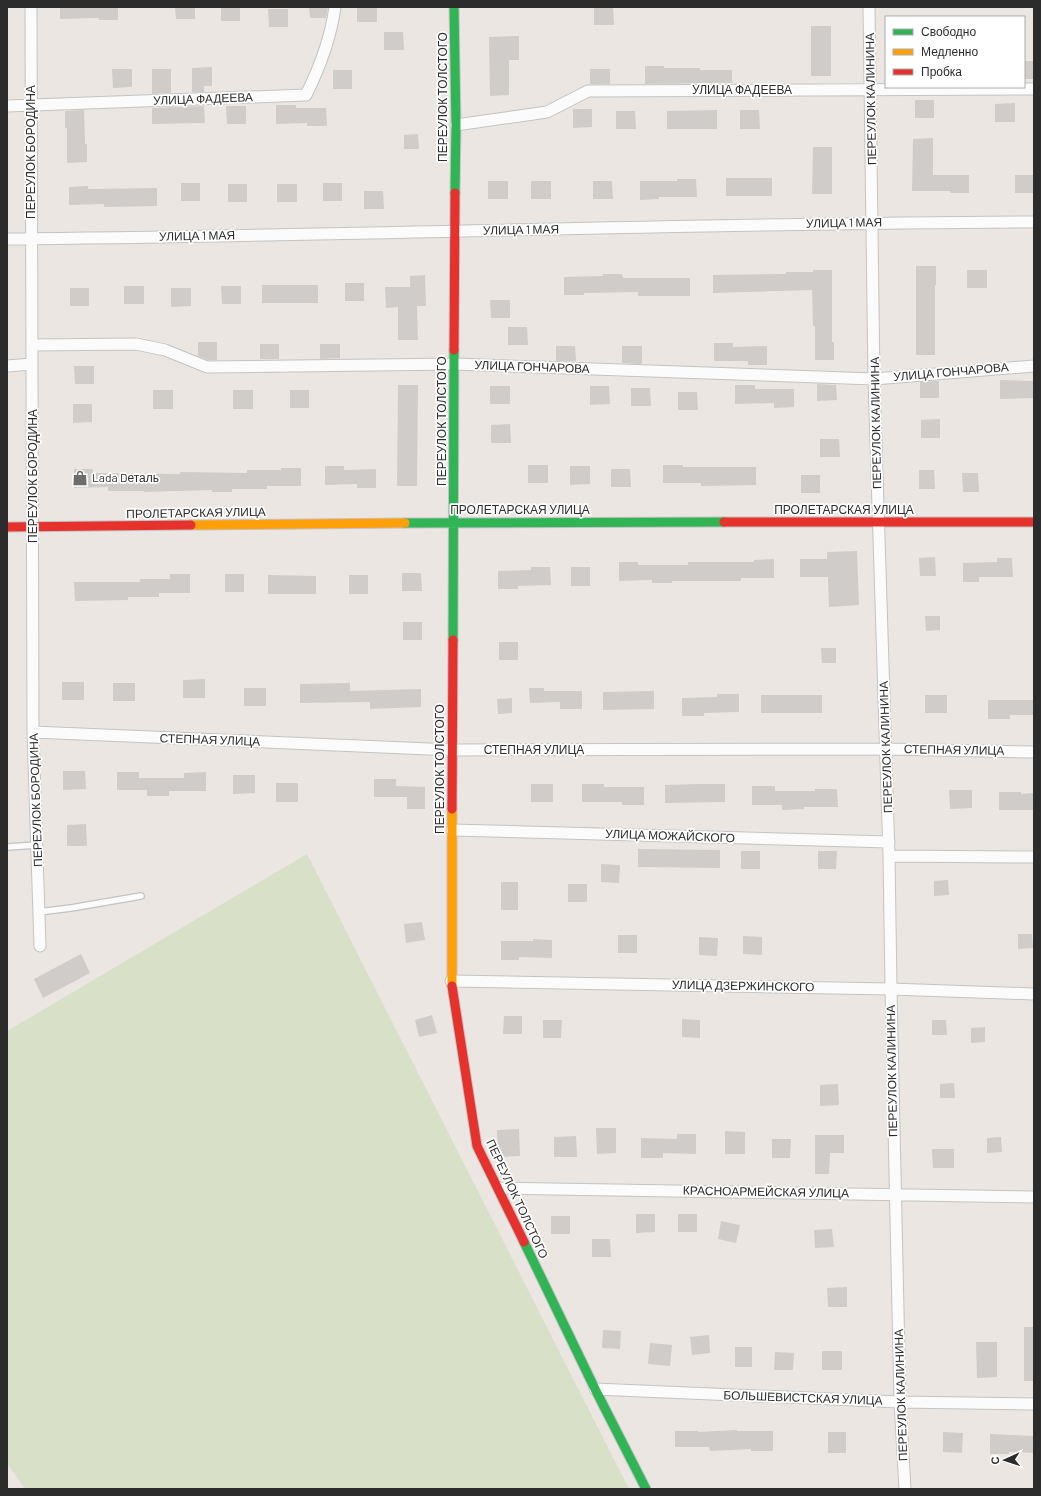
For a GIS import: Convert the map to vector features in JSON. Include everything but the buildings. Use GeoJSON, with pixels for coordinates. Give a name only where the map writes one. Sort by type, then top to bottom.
{"type":"FeatureCollection","features":[{"type":"Feature","properties":{"kind":"street","name":"ПЕРЕУЛОК БОРОДИНА"},"geometry":{"type":"LineString","coordinates":[[30,7],[33,732],[40,946]]}},
{"type":"Feature","properties":{"kind":"street","name":"УЛИЦА ФАДЕЕВА"},"geometry":{"type":"LineString","coordinates":[[7,106],[306,95],[318,71],[333,22],[335,7]]}},
{"type":"Feature","properties":{"kind":"street","name":"ПЕРЕУЛОК ТОЛСТОГО"},"geometry":{"type":"LineString","coordinates":[[454,7],[456,125],[454,232],[455,364],[451,982],[477,1146],[499,1188],[595,1389],[646,1489]]}},
{"type":"Feature","properties":{"kind":"street","name":"ПЕРЕУЛОК КАЛИНИНА"},"geometry":{"type":"LineString","coordinates":[[869,7],[874,379],[889,842],[894,1194],[900,1402],[905,1488]]}},
{"type":"Feature","properties":{"kind":"street","name":"УЛИЦА ФАДЕЕВА"},"geometry":{"type":"LineString","coordinates":[[456,125],[547,112],[588,91],[1034,89]]}},
{"type":"Feature","properties":{"kind":"street","name":"УЛИЦА 1 МАЯ"},"geometry":{"type":"LineString","coordinates":[[7,239],[454,232],[873,222],[1034,222]]}},
{"type":"Feature","properties":{"kind":"street","name":"УЛИЦА ГОНЧАРОВА"},"geometry":{"type":"LineString","coordinates":[[32,345],[136,344],[165,350],[207,366],[455,364],[874,379],[1034,366]]}},
{"type":"Feature","properties":{"kind":"street"},"geometry":{"type":"LineString","coordinates":[[7,366],[32,364]]}},
{"type":"Feature","properties":{"kind":"street","name":"ПРОЛЕТАРСКАЯ УЛИЦА"},"geometry":{"type":"LineString","coordinates":[[7,527],[454,522],[1034,522]]}},
{"type":"Feature","properties":{"kind":"street","name":"СТЕПНАЯ УЛИЦА"},"geometry":{"type":"LineString","coordinates":[[33,732],[452,750],[886,749],[1034,752]]}},
{"type":"Feature","properties":{"kind":"street","name":"УЛИЦА МОЖАЙСКОГО"},"geometry":{"type":"LineString","coordinates":[[452,830],[889,842]]}},
{"type":"Feature","properties":{"kind":"street"},"geometry":{"type":"LineString","coordinates":[[889,856],[1034,857]]}},
{"type":"Feature","properties":{"kind":"street","name":"УЛИЦА ДЗЕРЖИНСКОГО"},"geometry":{"type":"LineString","coordinates":[[451,982],[891,989],[1034,994]]}},
{"type":"Feature","properties":{"kind":"street","name":"КРАСНОАРМЕЙСКАЯ УЛИЦА"},"geometry":{"type":"LineString","coordinates":[[499,1188],[1034,1197]]}},
{"type":"Feature","properties":{"kind":"street","name":"БОЛЬШЕВИСТСКАЯ УЛИЦА"},"geometry":{"type":"LineString","coordinates":[[595,1389],[900,1402],[1034,1404]]}},
{"type":"Feature","properties":{"kind":"lane"},"geometry":{"type":"LineString","coordinates":[[7,847],[37,845]]}},
{"type":"Feature","properties":{"kind":"lane"},"geometry":{"type":"LineString","coordinates":[[39,912],[141,896]]}},
{"type":"Feature","properties":{"kind":"green space"},"geometry":{"type":"Polygon","coordinates":[[[307,854],[629,1489],[25,1489],[7,1463],[7,1031],[307,854]]]}},
{"type":"Feature","properties":{"kind":"traffic: fast"},"geometry":{"type":"LineString","coordinates":[[454,7],[456,125],[455,193]]}},
{"type":"Feature","properties":{"kind":"traffic: fast"},"geometry":{"type":"LineString","coordinates":[[453,640],[454,350]]}},
{"type":"Feature","properties":{"kind":"traffic: fast"},"geometry":{"type":"LineString","coordinates":[[405,523],[724,522]]}},
{"type":"Feature","properties":{"kind":"traffic: fast"},"geometry":{"type":"LineString","coordinates":[[524,1242],[595,1389],[646,1489]]}},
{"type":"Feature","properties":{"kind":"traffic: slow"},"geometry":{"type":"LineString","coordinates":[[191,525],[405,523]]}},
{"type":"Feature","properties":{"kind":"traffic: slow"},"geometry":{"type":"LineString","coordinates":[[452,809],[452,986]]}},
{"type":"Feature","properties":{"kind":"traffic: jam"},"geometry":{"type":"LineString","coordinates":[[454,350],[455,193]]}},
{"type":"Feature","properties":{"kind":"traffic: jam"},"geometry":{"type":"LineString","coordinates":[[724,522],[1034,522]]}},
{"type":"Feature","properties":{"kind":"traffic: jam"},"geometry":{"type":"LineString","coordinates":[[7,527],[191,525]]}},
{"type":"Feature","properties":{"kind":"traffic: jam"},"geometry":{"type":"LineString","coordinates":[[452,809],[453,640]]}},
{"type":"Feature","properties":{"kind":"traffic: jam"},"geometry":{"type":"LineString","coordinates":[[452,986],[477,1146],[524,1242]]}},
{"type":"Feature","properties":{"kind":"place","name":"Lada Dеталь"},"geometry":{"type":"Point","coordinates":[80,478]}}]}
